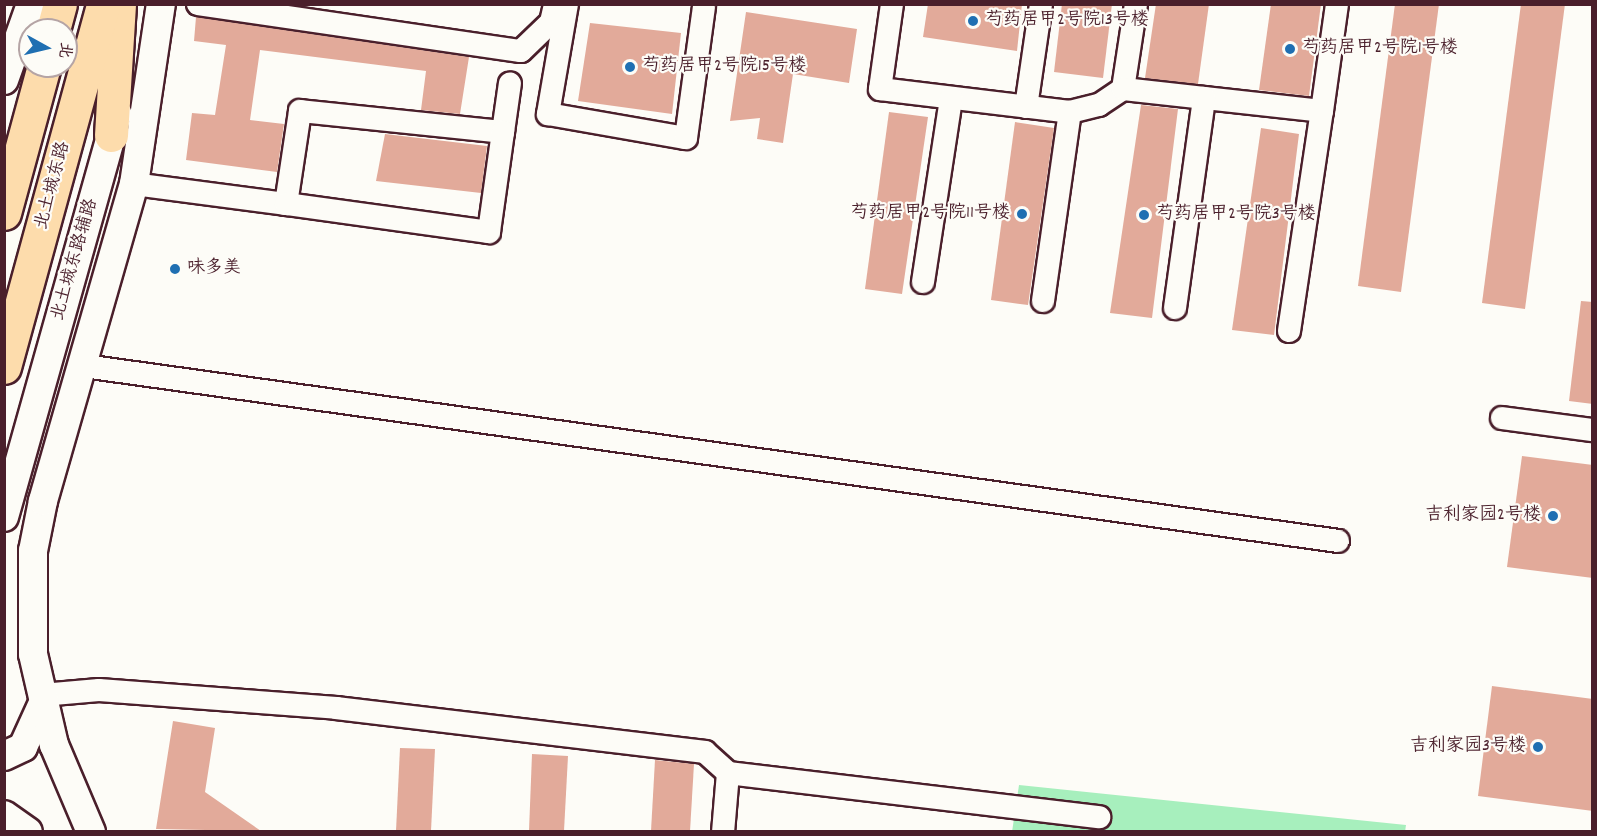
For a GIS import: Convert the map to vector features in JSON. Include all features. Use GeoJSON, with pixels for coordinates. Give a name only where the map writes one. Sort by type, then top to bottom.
{"type":"FeatureCollection","features":[{"type":"Feature","properties":{"kind":"main road","name":"北土城东路"},"geometry":{"type":"LineString","coordinates":[[4,367],[103,4]]}},
{"type":"Feature","properties":{"kind":"main road"},"geometry":{"type":"LineString","coordinates":[[111,135],[119,4]]}},
{"type":"Feature","properties":{"kind":"main road"},"geometry":{"type":"LineString","coordinates":[[4,213],[41,78]]}},
{"type":"Feature","properties":{"kind":"street"},"geometry":{"type":"LineString","coordinates":[[4,80],[31,4]]}},
{"type":"Feature","properties":{"kind":"street","name":"北土城东路辅路"},"geometry":{"type":"LineString","coordinates":[[4,517],[111,135],[153,4]]}},
{"type":"Feature","properties":{"kind":"street"},"geometry":{"type":"LineString","coordinates":[[92,831],[72,795],[43,698],[33,654],[33,551],[43,501],[84,366],[134,184],[161,4]]}},
{"type":"Feature","properties":{"kind":"street"},"geometry":{"type":"LineString","coordinates":[[198,4],[521,51],[551,22],[555,4]]}},
{"type":"Feature","properties":{"kind":"street"},"geometry":{"type":"LineString","coordinates":[[567,4],[548,114],[686,138],[698,5]]}},
{"type":"Feature","properties":{"kind":"street"},"geometry":{"type":"LineString","coordinates":[[892,4],[880,89],[1070,112],[1099,105],[1123,89],[1322,111]]}},
{"type":"Feature","properties":{"kind":"street"},"geometry":{"type":"LineString","coordinates":[[1026,107],[1041,4]]}},
{"type":"Feature","properties":{"kind":"street"},"geometry":{"type":"LineString","coordinates":[[1123,89],[1136,4]]}},
{"type":"Feature","properties":{"kind":"street"},"geometry":{"type":"LineString","coordinates":[[1289,331],[1337,4]]}},
{"type":"Feature","properties":{"kind":"street"},"geometry":{"type":"LineString","coordinates":[[134,184],[489,232],[510,83]]}},
{"type":"Feature","properties":{"kind":"street"},"geometry":{"type":"LineString","coordinates":[[922,282],[951,98]]}},
{"type":"Feature","properties":{"kind":"street"},"geometry":{"type":"LineString","coordinates":[[1175,308],[1204,98]]}},
{"type":"Feature","properties":{"kind":"street"},"geometry":{"type":"LineString","coordinates":[[286,204],[300,111],[503,132]]}},
{"type":"Feature","properties":{"kind":"street"},"geometry":{"type":"LineString","coordinates":[[1043,300],[1070,112]]}},
{"type":"Feature","properties":{"kind":"street"},"geometry":{"type":"LineString","coordinates":[[84,366],[1338,541]]}},
{"type":"Feature","properties":{"kind":"street"},"geometry":{"type":"LineString","coordinates":[[1502,418],[1593,430]]}},
{"type":"Feature","properties":{"kind":"street"},"geometry":{"type":"LineString","coordinates":[[43,698],[99,690],[336,708],[705,752],[728,773],[1099,817]]}},
{"type":"Feature","properties":{"kind":"street"},"geometry":{"type":"LineString","coordinates":[[4,756],[23,747],[43,698]]}},
{"type":"Feature","properties":{"kind":"street"},"geometry":{"type":"LineString","coordinates":[[723,831],[728,773]]}},
{"type":"Feature","properties":{"kind":"street"},"geometry":{"type":"LineString","coordinates":[[4,815],[28,831]]}},
{"type":"Feature","properties":{"kind":"green space"},"geometry":{"type":"Polygon","coordinates":[[[1019,785],[1406,825],[1405,832],[1012,832],[1019,785]]]}},
{"type":"Feature","properties":{"kind":"building","name":"芍药居甲2号院13号楼"},"geometry":{"type":"Polygon","coordinates":[[[928,4],[1022,4],[1017,51],[923,37],[928,4]]]}},
{"type":"Feature","properties":{"kind":"building"},"geometry":{"type":"Polygon","coordinates":[[[1062,4],[1112,4],[1103,78],[1054,72],[1062,4]]]}},
{"type":"Feature","properties":{"kind":"building"},"geometry":{"type":"Polygon","coordinates":[[[1156,4],[1209,4],[1198,84],[1145,78],[1156,4]]]}},
{"type":"Feature","properties":{"kind":"building","name":"芍药居甲2号院1号楼"},"geometry":{"type":"Polygon","coordinates":[[[1271,4],[1321,4],[1309,96],[1259,90],[1271,4]]]}},
{"type":"Feature","properties":{"kind":"building"},"geometry":{"type":"Polygon","coordinates":[[[1395,4],[1439,4],[1401,292],[1358,286],[1395,4]]]}},
{"type":"Feature","properties":{"kind":"building"},"geometry":{"type":"Polygon","coordinates":[[[1521,4],[1565,4],[1525,309],[1482,303],[1521,4]]]}},
{"type":"Feature","properties":{"kind":"building"},"geometry":{"type":"Polygon","coordinates":[[[746,12],[857,29],[849,83],[793,74],[783,143],[757,139],[760,118],[730,121],[746,12]]]}},
{"type":"Feature","properties":{"kind":"building"},"geometry":{"type":"Polygon","coordinates":[[[196,17],[469,57],[460,114],[421,110],[426,71],[260,50],[250,120],[284,124],[277,172],[186,160],[192,113],[215,115],[226,45],[194,41],[196,17]]]}},
{"type":"Feature","properties":{"kind":"building","name":"芍药居甲2号院15号楼"},"geometry":{"type":"Polygon","coordinates":[[[590,23],[681,33],[672,114],[578,101],[590,23]]]}},
{"type":"Feature","properties":{"kind":"building","name":"芍药居甲2号院3号楼"},"geometry":{"type":"Polygon","coordinates":[[[1141,105],[1178,109],[1152,318],[1110,313],[1141,105]]]}},
{"type":"Feature","properties":{"kind":"building"},"geometry":{"type":"Polygon","coordinates":[[[889,112],[928,117],[902,294],[865,289],[889,112]]]}},
{"type":"Feature","properties":{"kind":"building","name":"芍药居甲2号院11号楼"},"geometry":{"type":"Polygon","coordinates":[[[1015,122],[1054,128],[1028,305],[991,300],[1015,122]]]}},
{"type":"Feature","properties":{"kind":"building"},"geometry":{"type":"Polygon","coordinates":[[[1261,128],[1299,134],[1274,335],[1232,330],[1261,128]]]}},
{"type":"Feature","properties":{"kind":"building"},"geometry":{"type":"Polygon","coordinates":[[[385,134],[487,146],[481,193],[376,181],[385,134]]]}},
{"type":"Feature","properties":{"kind":"building"},"geometry":{"type":"Polygon","coordinates":[[[1581,301],[1593,302],[1593,404],[1569,401],[1581,301]]]}},
{"type":"Feature","properties":{"kind":"building","name":"吉利家园2号楼"},"geometry":{"type":"Polygon","coordinates":[[[1522,456],[1593,465],[1593,578],[1507,567],[1522,456]]]}},
{"type":"Feature","properties":{"kind":"building","name":"吉利家园3号楼"},"geometry":{"type":"Polygon","coordinates":[[[1492,686],[1593,699],[1593,811],[1478,796],[1492,686]]]}},
{"type":"Feature","properties":{"kind":"building"},"geometry":{"type":"Polygon","coordinates":[[[173,721],[215,728],[205,792],[261,831],[156,829],[173,721]]]}},
{"type":"Feature","properties":{"kind":"building"},"geometry":{"type":"Polygon","coordinates":[[[400,748],[435,749],[431,831],[396,831],[400,748]]]}},
{"type":"Feature","properties":{"kind":"building"},"geometry":{"type":"Polygon","coordinates":[[[532,754],[568,756],[564,831],[529,831],[532,754]]]}},
{"type":"Feature","properties":{"kind":"building"},"geometry":{"type":"Polygon","coordinates":[[[655,760],[694,764],[690,831],[651,831],[655,760]]]}},
{"type":"Feature","properties":{"kind":"place","name":"芍药居甲2号院13号楼"},"geometry":{"type":"Point","coordinates":[973,21]}},
{"type":"Feature","properties":{"kind":"place","name":"芍药居甲2号院1号楼"},"geometry":{"type":"Point","coordinates":[1290,49]}},
{"type":"Feature","properties":{"kind":"place","name":"芍药居甲2号院15号楼"},"geometry":{"type":"Point","coordinates":[630,67]}},
{"type":"Feature","properties":{"kind":"place","name":"芍药居甲2号院11号楼"},"geometry":{"type":"Point","coordinates":[1022,214]}},
{"type":"Feature","properties":{"kind":"place","name":"芍药居甲2号院3号楼"},"geometry":{"type":"Point","coordinates":[1144,215]}},
{"type":"Feature","properties":{"kind":"place","name":"味多美"},"geometry":{"type":"Point","coordinates":[175,269]}},
{"type":"Feature","properties":{"kind":"place","name":"吉利家园2号楼"},"geometry":{"type":"Point","coordinates":[1553,516]}},
{"type":"Feature","properties":{"kind":"place","name":"吉利家园3号楼"},"geometry":{"type":"Point","coordinates":[1538,747]}}]}
